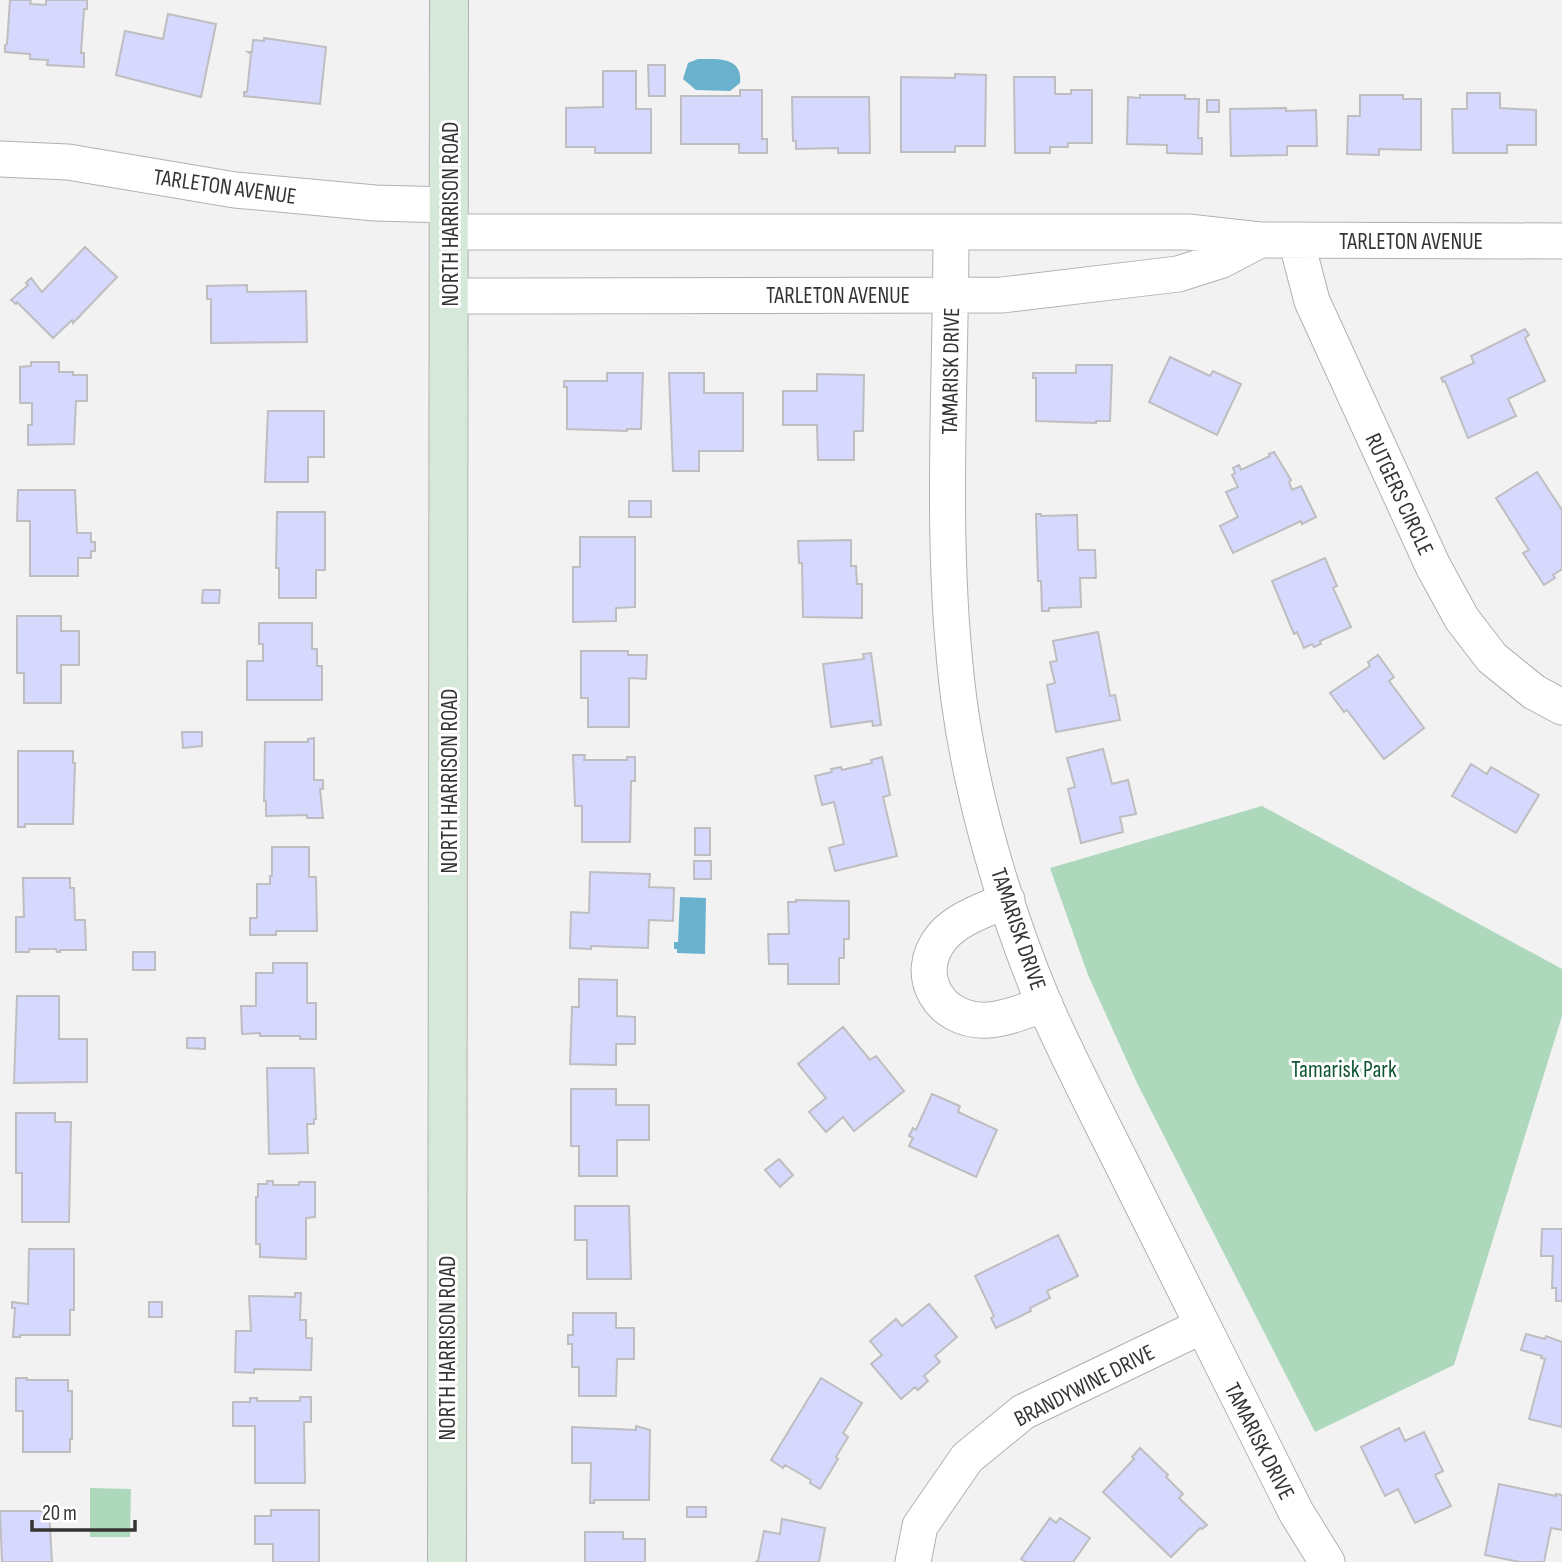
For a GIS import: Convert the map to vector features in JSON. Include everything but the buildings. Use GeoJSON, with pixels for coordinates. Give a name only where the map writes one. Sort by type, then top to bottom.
{"type":"FeatureCollection","features":[{"type":"Feature","properties":{"kind":"street","name":"NORTH HARRISON ROAD"},"geometry":{"type":"LineString","coordinates":[[447,1562],[449,0]]}},
{"type":"Feature","properties":{"kind":"street","name":"TARLETON AVENUE"},"geometry":{"type":"LineString","coordinates":[[0,159],[68,162],[235,190],[375,203],[450,218],[951,232],[1188,232],[1260,240],[1562,241]]}},
{"type":"Feature","properties":{"kind":"street","name":"TAMARISK DRIVE"},"geometry":{"type":"LineString","coordinates":[[951,232],[948,529],[952,629],[960,703],[973,774],[1007,900],[1045,1004],[1202,1326],[1296,1512],[1327,1562]]}},
{"type":"Feature","properties":{"kind":"street","name":"TARLETON AVENUE"},"geometry":{"type":"LineString","coordinates":[[450,296],[1002,295],[1178,274],[1222,260],[1260,240]]}},
{"type":"Feature","properties":{"kind":"street","name":"RUTGERS CIRCLE"},"geometry":{"type":"LineString","coordinates":[[1296,240],[1312,301],[1433,566],[1462,619],[1492,658],[1534,692],[1562,707]]}},
{"type":"Feature","properties":{"kind":"street"},"geometry":{"type":"LineString","coordinates":[[1007,900],[959,922],[943,937],[932,954],[930,984],[940,1001],[951,1012],[969,1018],[988,1020],[1045,1004]]}},
{"type":"Feature","properties":{"kind":"street","name":"BRANDYWINE DRIVE"},"geometry":{"type":"LineString","coordinates":[[913,1562],[920,1526],[967,1458],[1023,1412],[1202,1326]]}},
{"type":"Feature","properties":{"kind":"green space","name":"Tamarisk Park"},"geometry":{"type":"Polygon","coordinates":[[[1262,806],[1562,969],[1562,1016],[1454,1365],[1315,1432],[1137,1083],[1088,975],[1050,868],[1262,806]]]}},
{"type":"Feature","properties":{"kind":"green space"},"geometry":{"type":"Polygon","coordinates":[[[90,1488],[131,1489],[130,1537],[90,1537],[90,1488]]]}},
{"type":"Feature","properties":{"kind":"water"},"geometry":{"type":"Polygon","coordinates":[[[698,59],[720,59],[733,64],[740,74],[740,83],[730,91],[696,90],[683,79],[688,63],[698,59]]]}},
{"type":"Feature","properties":{"kind":"water"},"geometry":{"type":"Polygon","coordinates":[[[680,897],[706,898],[705,954],[677,953],[677,949],[674,949],[674,942],[678,942],[680,897]]]}}]}
